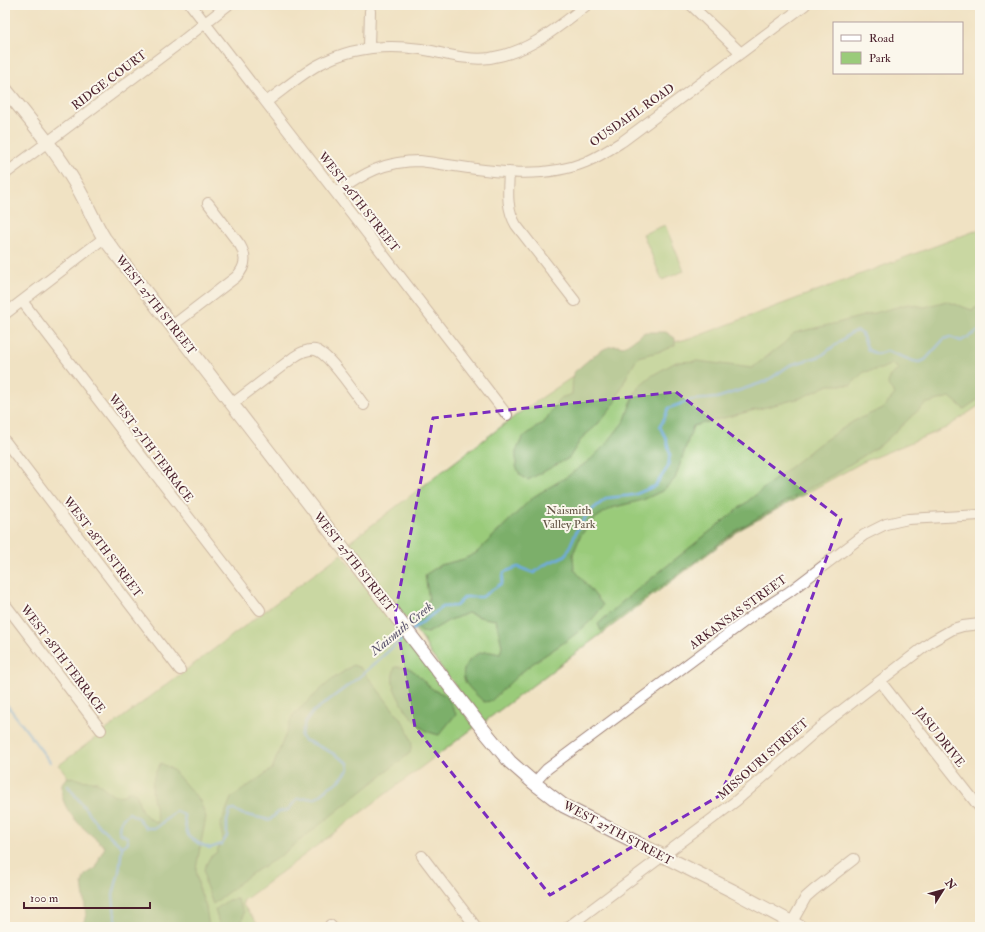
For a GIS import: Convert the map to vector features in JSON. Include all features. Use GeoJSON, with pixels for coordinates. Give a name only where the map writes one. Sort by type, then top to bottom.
{"type":"FeatureCollection","features":[{"type":"Feature","properties":{"kind":"street","name":"WEST 26TH STREET"},"geometry":{"type":"LineString","coordinates":[[191,5],[507,415]]}},
{"type":"Feature","properties":{"kind":"street","name":"RIDGE COURT"},"geometry":{"type":"LineString","coordinates":[[5,174],[228,5]]}},
{"type":"Feature","properties":{"kind":"street"},"geometry":{"type":"LineString","coordinates":[[266,102],[317,65],[369,47],[402,47],[469,59],[491,58],[515,52],[528,47],[587,5]]}},
{"type":"Feature","properties":{"kind":"street"},"geometry":{"type":"LineString","coordinates":[[691,5],[741,53]]}},
{"type":"Feature","properties":{"kind":"street","name":"OUSDAHL ROAD"},"geometry":{"type":"LineString","coordinates":[[336,193],[351,182],[372,171],[394,163],[406,161],[420,161],[518,173],[550,171],[585,162],[601,155],[624,141],[804,5]]}},
{"type":"Feature","properties":{"kind":"street"},"geometry":{"type":"LineString","coordinates":[[369,47],[370,11]]}},
{"type":"Feature","properties":{"kind":"street","name":"WEST 27TH STREET"},"geometry":{"type":"LineString","coordinates":[[5,89],[47,143],[76,184],[95,224],[104,238],[497,748],[510,762],[564,806],[796,924]]}},
{"type":"Feature","properties":{"kind":"street"},"geometry":{"type":"LineString","coordinates":[[509,172],[508,197],[511,217],[575,301]]}},
{"type":"Feature","properties":{"kind":"street"},"geometry":{"type":"LineString","coordinates":[[172,326],[236,277],[244,265],[244,252],[240,245],[208,203]]}},
{"type":"Feature","properties":{"kind":"street"},"geometry":{"type":"LineString","coordinates":[[5,314],[104,238]]}},
{"type":"Feature","properties":{"kind":"street","name":"WEST 27TH TERRACE"},"geometry":{"type":"LineString","coordinates":[[22,301],[260,610]]}},
{"type":"Feature","properties":{"kind":"street"},"geometry":{"type":"LineString","coordinates":[[232,404],[294,357],[305,351],[314,350],[326,356],[364,405]]}},
{"type":"Feature","properties":{"kind":"street","name":"WEST 28TH STREET"},"geometry":{"type":"LineString","coordinates":[[5,441],[180,670]]}},
{"type":"Feature","properties":{"kind":"street","name":"ARKANSAS STREET"},"geometry":{"type":"LineString","coordinates":[[534,783],[547,769],[741,624],[788,592],[864,535],[886,524],[901,521],[980,515]]}},
{"type":"Feature","properties":{"kind":"street","name":"WEST 28TH TERRACE"},"geometry":{"type":"LineString","coordinates":[[5,604],[101,730]]}},
{"type":"Feature","properties":{"kind":"street","name":"MISSOURI STREET"},"geometry":{"type":"LineString","coordinates":[[568,927],[736,800],[824,724],[932,641],[943,634],[963,626],[980,624]]}},
{"type":"Feature","properties":{"kind":"street","name":"JASU DRIVE"},"geometry":{"type":"LineString","coordinates":[[880,681],[980,808]]}},
{"type":"Feature","properties":{"kind":"street"},"geometry":{"type":"LineString","coordinates":[[422,856],[476,927]]}},
{"type":"Feature","properties":{"kind":"street"},"geometry":{"type":"LineString","coordinates":[[796,924],[803,902],[814,890],[854,860]]}},
{"type":"Feature","properties":{"kind":"highlighted area"},"geometry":{"type":"Polygon","coordinates":[[[676,392],[841,519],[791,654],[719,796],[550,895],[415,727],[395,614],[433,418],[676,392]]]}},
{"type":"Feature","properties":{"kind":"green space"},"geometry":{"type":"Polygon","coordinates":[[[665,225],[684,271],[662,280],[643,234],[665,225]]]}},
{"type":"Feature","properties":{"kind":"green space","name":"Naismith Valley Park"},"geometry":{"type":"Polygon","coordinates":[[[980,229],[980,405],[946,428],[863,462],[741,529],[484,722],[430,653],[424,641],[405,616],[393,605],[347,544],[519,413],[596,361],[695,337],[980,229]]]}},
{"type":"Feature","properties":{"kind":"green space"},"geometry":{"type":"Polygon","coordinates":[[[946,301],[972,310],[980,305],[980,398],[964,409],[950,397],[925,404],[882,444],[833,475],[740,528],[601,631],[598,624],[622,602],[819,444],[854,421],[883,408],[895,394],[888,385],[889,377],[899,369],[892,364],[881,369],[864,372],[851,385],[829,385],[801,398],[693,426],[675,479],[662,491],[643,500],[611,508],[593,520],[581,535],[573,554],[574,569],[603,605],[590,622],[581,630],[527,668],[491,701],[484,702],[471,689],[465,681],[464,671],[468,662],[479,653],[488,652],[500,654],[502,646],[496,620],[483,618],[468,613],[448,621],[428,633],[421,632],[411,621],[429,600],[425,575],[440,565],[464,559],[476,553],[533,497],[568,476],[591,459],[607,443],[625,420],[633,397],[639,386],[651,376],[676,362],[697,361],[752,368],[783,344],[794,333],[908,304],[925,307],[946,301]]]}},
{"type":"Feature","properties":{"kind":"green space"},"geometry":{"type":"Polygon","coordinates":[[[645,332],[666,332],[675,338],[675,345],[662,351],[638,357],[614,404],[597,425],[582,438],[569,458],[528,480],[520,475],[516,466],[516,452],[522,438],[545,421],[560,398],[572,394],[573,373],[603,350],[610,347],[623,347],[645,332]]]}},
{"type":"Feature","properties":{"kind":"green space"},"geometry":{"type":"Polygon","coordinates":[[[341,554],[386,612],[392,623],[413,650],[423,659],[475,727],[243,901],[243,905],[260,927],[182,927],[59,765],[341,554]]]}},
{"type":"Feature","properties":{"kind":"green space"},"geometry":{"type":"Polygon","coordinates":[[[353,665],[361,668],[406,726],[412,743],[410,753],[279,857],[251,874],[213,904],[205,883],[204,869],[210,857],[216,853],[223,839],[220,826],[231,798],[272,769],[293,715],[330,681],[353,665]]]}},
{"type":"Feature","properties":{"kind":"green space"},"geometry":{"type":"Polygon","coordinates":[[[395,667],[403,667],[413,671],[435,691],[445,695],[448,699],[456,714],[439,735],[428,732],[422,728],[406,710],[397,695],[393,683],[395,667]]]}},
{"type":"Feature","properties":{"kind":"green space"},"geometry":{"type":"Polygon","coordinates":[[[161,763],[173,770],[200,801],[206,817],[196,869],[199,888],[206,907],[209,927],[82,927],[86,915],[82,883],[85,875],[96,868],[105,847],[74,818],[69,811],[62,796],[62,783],[66,778],[73,777],[80,780],[97,782],[114,796],[124,795],[130,790],[137,796],[144,814],[158,823],[152,786],[156,771],[161,763]]]}},
{"type":"Feature","properties":{"kind":"green space"},"geometry":{"type":"Polygon","coordinates":[[[237,899],[244,912],[241,927],[220,927],[215,910],[228,900],[237,899]]]}},
{"type":"Feature","properties":{"kind":"waterway","name":"Naismith Creek"},"geometry":{"type":"LineString","coordinates":[[411,631],[442,607],[456,606],[465,597],[482,597],[502,583],[504,572],[518,567],[534,573],[544,565],[566,555],[577,530],[588,513],[607,498],[634,495],[655,486],[668,467],[670,454],[666,438],[660,427],[669,408],[691,400],[717,398],[767,381],[790,365],[821,356],[851,333],[858,331],[862,334],[868,350],[877,354],[887,351],[919,362],[925,360],[944,339],[950,337],[961,341],[980,330]]}},
{"type":"Feature","properties":{"kind":"waterway","name":"Naismith Creek"},"geometry":{"type":"LineString","coordinates":[[116,927],[113,895],[119,872],[122,847],[128,842],[127,837],[120,833],[119,830],[120,824],[124,817],[129,813],[138,818],[146,828],[156,828],[176,811],[184,815],[188,835],[198,843],[210,848],[222,844],[227,836],[227,821],[230,811],[235,810],[242,814],[270,820],[278,812],[288,810],[297,799],[316,798],[326,789],[339,781],[349,769],[348,763],[343,759],[304,740],[301,736],[305,723],[313,712],[362,675],[406,635]]}},
{"type":"Feature","properties":{"kind":"waterway"},"geometry":{"type":"LineString","coordinates":[[5,702],[50,762]]}},
{"type":"Feature","properties":{"kind":"waterway"},"geometry":{"type":"LineString","coordinates":[[68,786],[97,824],[122,847]]}}]}
